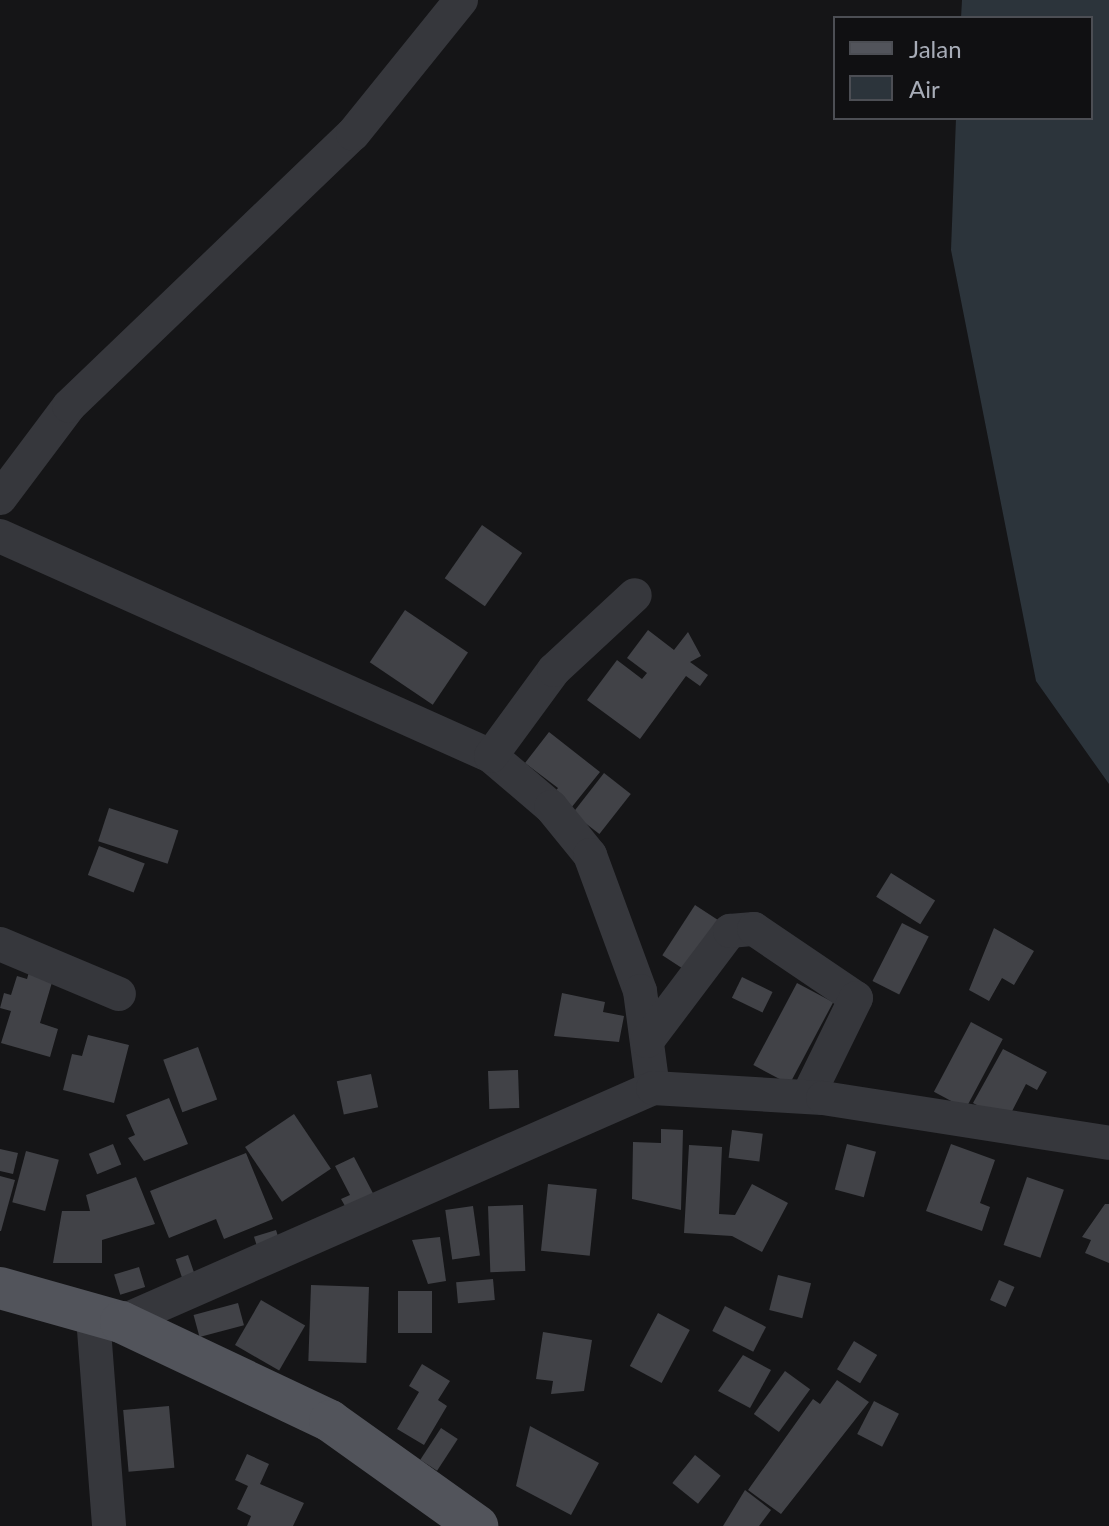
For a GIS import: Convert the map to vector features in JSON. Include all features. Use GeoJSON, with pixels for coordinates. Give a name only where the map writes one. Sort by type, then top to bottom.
{"type":"FeatureCollection","features":[{"type":"Feature","properties":{"kind":"main road"},"geometry":{"type":"LineString","coordinates":[[0,1288],[107,1319],[330,1421],[477,1526]]}},
{"type":"Feature","properties":{"kind":"street"},"geometry":{"type":"LineString","coordinates":[[0,498],[69,406],[353,134],[461,0]]}},
{"type":"Feature","properties":{"kind":"street"},"geometry":{"type":"LineString","coordinates":[[0,536],[491,756],[551,807],[590,855],[640,991],[653,1088]]}},
{"type":"Feature","properties":{"kind":"street"},"geometry":{"type":"LineString","coordinates":[[491,756],[554,670],[635,595]]}},
{"type":"Feature","properties":{"kind":"street"},"geometry":{"type":"LineString","coordinates":[[647,1041],[730,931],[754,929],[856,998],[808,1096]]}},
{"type":"Feature","properties":{"kind":"street"},"geometry":{"type":"LineString","coordinates":[[0,944],[119,994]]}},
{"type":"Feature","properties":{"kind":"street"},"geometry":{"type":"LineString","coordinates":[[109,1526],[107,1319],[653,1088],[808,1096],[1109,1143]]}},
{"type":"Feature","properties":{"kind":"water"},"geometry":{"type":"Polygon","coordinates":[[[962,0],[1109,0],[1109,784],[1036,681],[951,250],[956,120],[1093,120],[1093,16],[961,16],[962,0]]]}},
{"type":"Feature","properties":{"kind":"building"},"geometry":{"type":"Polygon","coordinates":[[[482,525],[522,553],[485,606],[445,578],[482,525]]]}},
{"type":"Feature","properties":{"kind":"building"},"geometry":{"type":"Polygon","coordinates":[[[405,610],[468,652],[433,705],[370,662],[405,610]]]}},
{"type":"Feature","properties":{"kind":"building"},"geometry":{"type":"Polygon","coordinates":[[[648,630],[674,650],[688,632],[701,656],[690,662],[708,675],[700,686],[686,676],[640,739],[587,700],[617,660],[642,679],[647,673],[627,658],[648,630]]]}},
{"type":"Feature","properties":{"kind":"building"},"geometry":{"type":"Polygon","coordinates":[[[549,732],[600,772],[571,808],[551,797],[558,788],[525,763],[549,732]]]}},
{"type":"Feature","properties":{"kind":"building"},"geometry":{"type":"Polygon","coordinates":[[[604,773],[631,794],[599,834],[573,813],[604,773]]]}},
{"type":"Feature","properties":{"kind":"building"},"geometry":{"type":"Polygon","coordinates":[[[109,808],[178,831],[168,864],[98,841],[109,808]]]}},
{"type":"Feature","properties":{"kind":"building"},"geometry":{"type":"Polygon","coordinates":[[[99,846],[145,864],[134,893],[88,875],[99,846]]]}},
{"type":"Feature","properties":{"kind":"building"},"geometry":{"type":"Polygon","coordinates":[[[891,873],[935,901],[920,924],[876,897],[891,873]]]}},
{"type":"Feature","properties":{"kind":"building"},"geometry":{"type":"Polygon","coordinates":[[[695,905],[721,922],[688,972],[662,955],[695,905]]]}},
{"type":"Feature","properties":{"kind":"building"},"geometry":{"type":"Polygon","coordinates":[[[902,923],[929,937],[899,995],[872,981],[902,923]]]}},
{"type":"Feature","properties":{"kind":"building"},"geometry":{"type":"Polygon","coordinates":[[[994,928],[1034,951],[1014,985],[1002,978],[989,1001],[969,990],[994,928]]]}},
{"type":"Feature","properties":{"kind":"building"},"geometry":{"type":"Polygon","coordinates":[[[29,972],[53,979],[40,1023],[58,1029],[50,1057],[1,1043],[11,1011],[0,1008],[4,993],[11,995],[17,976],[27,979],[29,972]]]}},
{"type":"Feature","properties":{"kind":"building"},"geometry":{"type":"Polygon","coordinates":[[[742,977],[773,992],[762,1013],[732,998],[742,977]]]}},
{"type":"Feature","properties":{"kind":"building"},"geometry":{"type":"Polygon","coordinates":[[[797,983],[833,1002],[790,1084],[753,1065],[797,983]]]}},
{"type":"Feature","properties":{"kind":"building"},"geometry":{"type":"Polygon","coordinates":[[[562,993],[605,1002],[603,1012],[624,1016],[619,1042],[554,1036],[562,993]]]}},
{"type":"Feature","properties":{"kind":"building"},"geometry":{"type":"Polygon","coordinates":[[[971,1022],[1003,1039],[966,1109],[934,1092],[971,1022]]]}},
{"type":"Feature","properties":{"kind":"building"},"geometry":{"type":"Polygon","coordinates":[[[88,1035],[129,1045],[114,1103],[63,1090],[72,1054],[82,1056],[88,1035]]]}},
{"type":"Feature","properties":{"kind":"building"},"geometry":{"type":"Polygon","coordinates":[[[198,1047],[217,1100],[182,1112],[163,1060],[198,1047]]]}},
{"type":"Feature","properties":{"kind":"building"},"geometry":{"type":"Polygon","coordinates":[[[1003,1049],[1047,1072],[1037,1090],[1026,1084],[1007,1121],[973,1103],[1003,1049]]]}},
{"type":"Feature","properties":{"kind":"building"},"geometry":{"type":"Polygon","coordinates":[[[518,1070],[519,1108],[489,1109],[488,1071],[518,1070]]]}},
{"type":"Feature","properties":{"kind":"building"},"geometry":{"type":"Polygon","coordinates":[[[371,1074],[378,1107],[344,1115],[337,1081],[371,1074]]]}},
{"type":"Feature","properties":{"kind":"building"},"geometry":{"type":"Polygon","coordinates":[[[169,1098],[188,1144],[144,1161],[128,1138],[135,1135],[126,1115],[169,1098]]]}},
{"type":"Feature","properties":{"kind":"building"},"geometry":{"type":"Polygon","coordinates":[[[294,1114],[331,1169],[282,1202],[245,1147],[294,1114]]]}},
{"type":"Feature","properties":{"kind":"building"},"geometry":{"type":"Polygon","coordinates":[[[661,1129],[683,1130],[681,1210],[632,1199],[633,1142],[661,1143],[661,1129]]]}},
{"type":"Feature","properties":{"kind":"building"},"geometry":{"type":"Polygon","coordinates":[[[732,1130],[763,1134],[759,1162],[729,1158],[732,1130]]]}},
{"type":"Feature","properties":{"kind":"building"},"geometry":{"type":"Polygon","coordinates":[[[113,1144],[121,1164],[97,1174],[89,1154],[113,1144]]]}},
{"type":"Feature","properties":{"kind":"building"},"geometry":{"type":"Polygon","coordinates":[[[847,1144],[876,1152],[864,1197],[835,1189],[847,1144]]]}},
{"type":"Feature","properties":{"kind":"building"},"geometry":{"type":"Polygon","coordinates":[[[951,1144],[995,1160],[980,1203],[990,1207],[982,1231],[926,1211],[951,1144]]]}},
{"type":"Feature","properties":{"kind":"building"},"geometry":{"type":"Polygon","coordinates":[[[689,1145],[722,1147],[719,1214],[735,1215],[752,1184],[788,1203],[762,1252],[732,1236],[684,1233],[689,1145]]]}},
{"type":"Feature","properties":{"kind":"building"},"geometry":{"type":"Polygon","coordinates":[[[0,1149],[18,1153],[13,1174],[0,1171],[0,1149]]]}},
{"type":"Feature","properties":{"kind":"building"},"geometry":{"type":"Polygon","coordinates":[[[26,1151],[59,1160],[45,1211],[12,1202],[26,1151]]]}},
{"type":"Feature","properties":{"kind":"building"},"geometry":{"type":"Polygon","coordinates":[[[246,1153],[273,1219],[224,1239],[216,1219],[169,1238],[150,1191],[246,1153]]]}},
{"type":"Feature","properties":{"kind":"building"},"geometry":{"type":"Polygon","coordinates":[[[354,1157],[376,1199],[349,1213],[341,1199],[350,1195],[335,1166],[354,1157]]]}},
{"type":"Feature","properties":{"kind":"building"},"geometry":{"type":"Polygon","coordinates":[[[0,1176],[15,1180],[1,1231],[0,1231],[0,1176]]]}},
{"type":"Feature","properties":{"kind":"building"},"geometry":{"type":"Polygon","coordinates":[[[136,1177],[155,1224],[102,1240],[102,1263],[53,1263],[62,1211],[90,1211],[86,1195],[136,1177]]]}},
{"type":"Feature","properties":{"kind":"building"},"geometry":{"type":"Polygon","coordinates":[[[1027,1177],[1064,1190],[1040,1258],[1004,1245],[1027,1177]]]}},
{"type":"Feature","properties":{"kind":"building"},"geometry":{"type":"Polygon","coordinates":[[[548,1184],[597,1189],[590,1256],[541,1251],[548,1184]]]}},
{"type":"Feature","properties":{"kind":"building"},"geometry":{"type":"Polygon","coordinates":[[[1105,1204],[1109,1204],[1109,1263],[1085,1253],[1091,1240],[1082,1237],[1105,1204]]]}},
{"type":"Feature","properties":{"kind":"building"},"geometry":{"type":"Polygon","coordinates":[[[523,1205],[525,1271],[490,1272],[488,1206],[523,1205]]]}},
{"type":"Feature","properties":{"kind":"building"},"geometry":{"type":"Polygon","coordinates":[[[473,1206],[480,1256],[452,1259],[445,1210],[473,1206]]]}},
{"type":"Feature","properties":{"kind":"building"},"geometry":{"type":"Polygon","coordinates":[[[276,1230],[281,1246],[259,1253],[254,1237],[276,1230]]]}},
{"type":"Feature","properties":{"kind":"building"},"geometry":{"type":"Polygon","coordinates":[[[440,1237],[446,1281],[428,1284],[412,1240],[440,1237]]]}},
{"type":"Feature","properties":{"kind":"building"},"geometry":{"type":"Polygon","coordinates":[[[188,1255],[196,1278],[184,1282],[176,1259],[188,1255]]]}},
{"type":"Feature","properties":{"kind":"building"},"geometry":{"type":"Polygon","coordinates":[[[139,1267],[145,1287],[120,1295],[114,1275],[139,1267]]]}},
{"type":"Feature","properties":{"kind":"building"},"geometry":{"type":"Polygon","coordinates":[[[778,1275],[811,1283],[802,1318],[769,1310],[778,1275]]]}},
{"type":"Feature","properties":{"kind":"building"},"geometry":{"type":"Polygon","coordinates":[[[493,1279],[495,1300],[458,1303],[456,1282],[493,1279]]]}},
{"type":"Feature","properties":{"kind":"building"},"geometry":{"type":"Polygon","coordinates":[[[999,1280],[1015,1287],[1006,1307],[990,1300],[999,1280]]]}},
{"type":"Feature","properties":{"kind":"building"},"geometry":{"type":"Polygon","coordinates":[[[311,1285],[369,1287],[366,1363],[308,1361],[311,1285]]]}},
{"type":"Feature","properties":{"kind":"building"},"geometry":{"type":"Polygon","coordinates":[[[398,1291],[432,1291],[432,1333],[398,1333],[398,1291]]]}},
{"type":"Feature","properties":{"kind":"building"},"geometry":{"type":"Polygon","coordinates":[[[261,1300],[305,1326],[279,1371],[235,1345],[261,1300]]]}},
{"type":"Feature","properties":{"kind":"building"},"geometry":{"type":"Polygon","coordinates":[[[238,1303],[244,1325],[200,1337],[194,1315],[238,1303]]]}},
{"type":"Feature","properties":{"kind":"building"},"geometry":{"type":"Polygon","coordinates":[[[725,1306],[766,1327],[753,1352],[712,1331],[725,1306]]]}},
{"type":"Feature","properties":{"kind":"building"},"geometry":{"type":"Polygon","coordinates":[[[658,1313],[690,1330],[662,1383],[630,1366],[658,1313]]]}},
{"type":"Feature","properties":{"kind":"building"},"geometry":{"type":"Polygon","coordinates":[[[543,1332],[592,1340],[584,1391],[551,1394],[553,1381],[536,1379],[543,1332]]]}},
{"type":"Feature","properties":{"kind":"building"},"geometry":{"type":"Polygon","coordinates":[[[854,1341],[877,1355],[860,1383],[837,1369],[854,1341]]]}},
{"type":"Feature","properties":{"kind":"building"},"geometry":{"type":"Polygon","coordinates":[[[743,1355],[771,1370],[750,1408],[718,1391],[743,1355]]]}},
{"type":"Feature","properties":{"kind":"building"},"geometry":{"type":"Polygon","coordinates":[[[422,1364],[450,1381],[438,1400],[447,1406],[424,1445],[397,1429],[419,1392],[409,1386],[422,1364]]]}},
{"type":"Feature","properties":{"kind":"building"},"geometry":{"type":"Polygon","coordinates":[[[785,1371],[810,1389],[779,1432],[754,1414],[785,1371]]]}},
{"type":"Feature","properties":{"kind":"building"},"geometry":{"type":"Polygon","coordinates":[[[837,1380],[869,1402],[781,1514],[748,1490],[813,1399],[820,1404],[837,1380]]]}},
{"type":"Feature","properties":{"kind":"building"},"geometry":{"type":"Polygon","coordinates":[[[874,1401],[899,1414],[882,1447],[857,1434],[874,1401]]]}},
{"type":"Feature","properties":{"kind":"building"},"geometry":{"type":"Polygon","coordinates":[[[169,1406],[174,1468],[129,1472],[123,1410],[169,1406]]]}},
{"type":"Feature","properties":{"kind":"building"},"geometry":{"type":"Polygon","coordinates":[[[530,1426],[599,1463],[571,1515],[516,1486],[530,1426]]]}},
{"type":"Feature","properties":{"kind":"building"},"geometry":{"type":"Polygon","coordinates":[[[441,1428],[458,1439],[437,1471],[420,1460],[441,1428]]]}},
{"type":"Feature","properties":{"kind":"building"},"geometry":{"type":"Polygon","coordinates":[[[247,1454],[269,1464],[260,1484],[304,1503],[293,1526],[247,1526],[251,1516],[237,1509],[248,1486],[235,1480],[247,1454]]]}},
{"type":"Feature","properties":{"kind":"building"},"geometry":{"type":"Polygon","coordinates":[[[695,1455],[721,1476],[698,1504],[672,1483],[695,1455]]]}},
{"type":"Feature","properties":{"kind":"building"},"geometry":{"type":"Polygon","coordinates":[[[745,1490],[771,1510],[759,1526],[723,1526],[745,1490]]]}}]}
